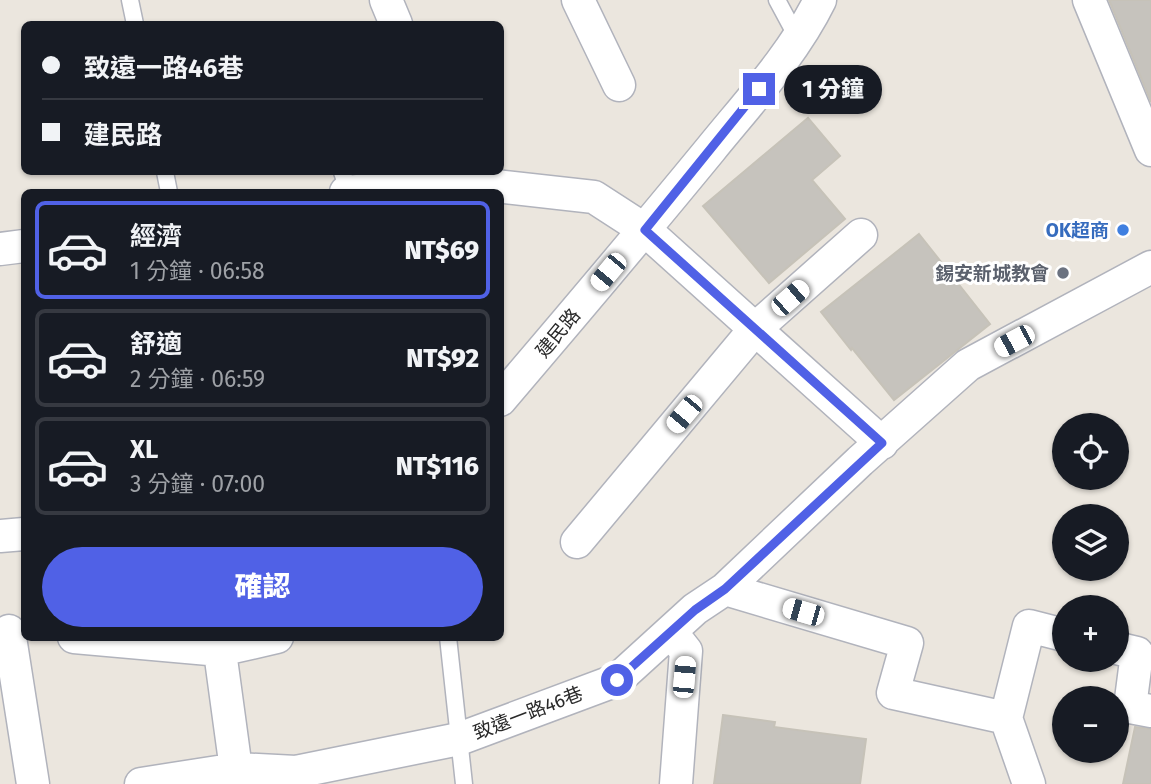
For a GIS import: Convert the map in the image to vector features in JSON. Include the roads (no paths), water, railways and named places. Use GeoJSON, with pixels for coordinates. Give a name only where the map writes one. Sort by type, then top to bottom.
{"type":"FeatureCollection","features":[{"type":"Feature","properties":{"kind":"street"},"geometry":{"type":"LineString","coordinates":[[386,0],[395,21]]}},
{"type":"Feature","properties":{"kind":"street"},"geometry":{"type":"LineString","coordinates":[[578,0],[619,85]]}},
{"type":"Feature","properties":{"kind":"street","name":"建民路"},"geometry":{"type":"LineString","coordinates":[[504,395],[645,230],[798,39],[820,0]]}},
{"type":"Feature","properties":{"kind":"street"},"geometry":{"type":"LineString","coordinates":[[1089,0],[1151,150]]}},
{"type":"Feature","properties":{"kind":"street"},"geometry":{"type":"LineString","coordinates":[[369,189],[458,177],[594,197],[645,230],[882,443]]}},
{"type":"Feature","properties":{"kind":"street"},"geometry":{"type":"LineString","coordinates":[[577,542],[755,329],[861,235]]}},
{"type":"Feature","properties":{"kind":"street"},"geometry":{"type":"LineString","coordinates":[[0,249],[21,246]]}},
{"type":"Feature","properties":{"kind":"street","name":"致遠一路46巷"},"geometry":{"type":"LineString","coordinates":[[141,784],[296,772],[459,739],[617,680],[695,610],[725,589],[968,365],[1151,267]]}},
{"type":"Feature","properties":{"kind":"street"},"geometry":{"type":"LineString","coordinates":[[0,536],[21,534]]}},
{"type":"Feature","properties":{"kind":"street"},"geometry":{"type":"LineString","coordinates":[[725,589],[907,642],[893,693],[1006,718]]}},
{"type":"Feature","properties":{"kind":"street"},"geometry":{"type":"LineString","coordinates":[[1029,784],[1006,718],[1029,626],[1052,632]]}},
{"type":"Feature","properties":{"kind":"street"},"geometry":{"type":"LineString","coordinates":[[11,631],[33,784]]}},
{"type":"Feature","properties":{"kind":"street"},"geometry":{"type":"LineString","coordinates":[[671,632],[686,651],[676,784]]}},
{"type":"Feature","properties":{"kind":"street"},"geometry":{"type":"LineString","coordinates":[[157,641],[219,644],[244,641]]}},
{"type":"Feature","properties":{"kind":"street"},"geometry":{"type":"LineString","coordinates":[[219,644],[237,777]]}},
{"type":"Feature","properties":{"kind":"street"},"geometry":{"type":"LineString","coordinates":[[1128,672],[1130,707],[1151,711]]}},
{"type":"Feature","properties":{"kind":"lane"},"geometry":{"type":"LineString","coordinates":[[130,0],[134,21]]}},
{"type":"Feature","properties":{"kind":"lane"},"geometry":{"type":"LineString","coordinates":[[777,0],[798,39]]}},
{"type":"Feature","properties":{"kind":"lane"},"geometry":{"type":"LineString","coordinates":[[448,641],[464,784]]}},
{"type":"Feature","properties":{"kind":"place","name":"OK超商"},"geometry":{"type":"Point","coordinates":[1123,230]}},
{"type":"Feature","properties":{"kind":"place","name":"錫安新城教會"},"geometry":{"type":"Point","coordinates":[1063,273]}}]}
